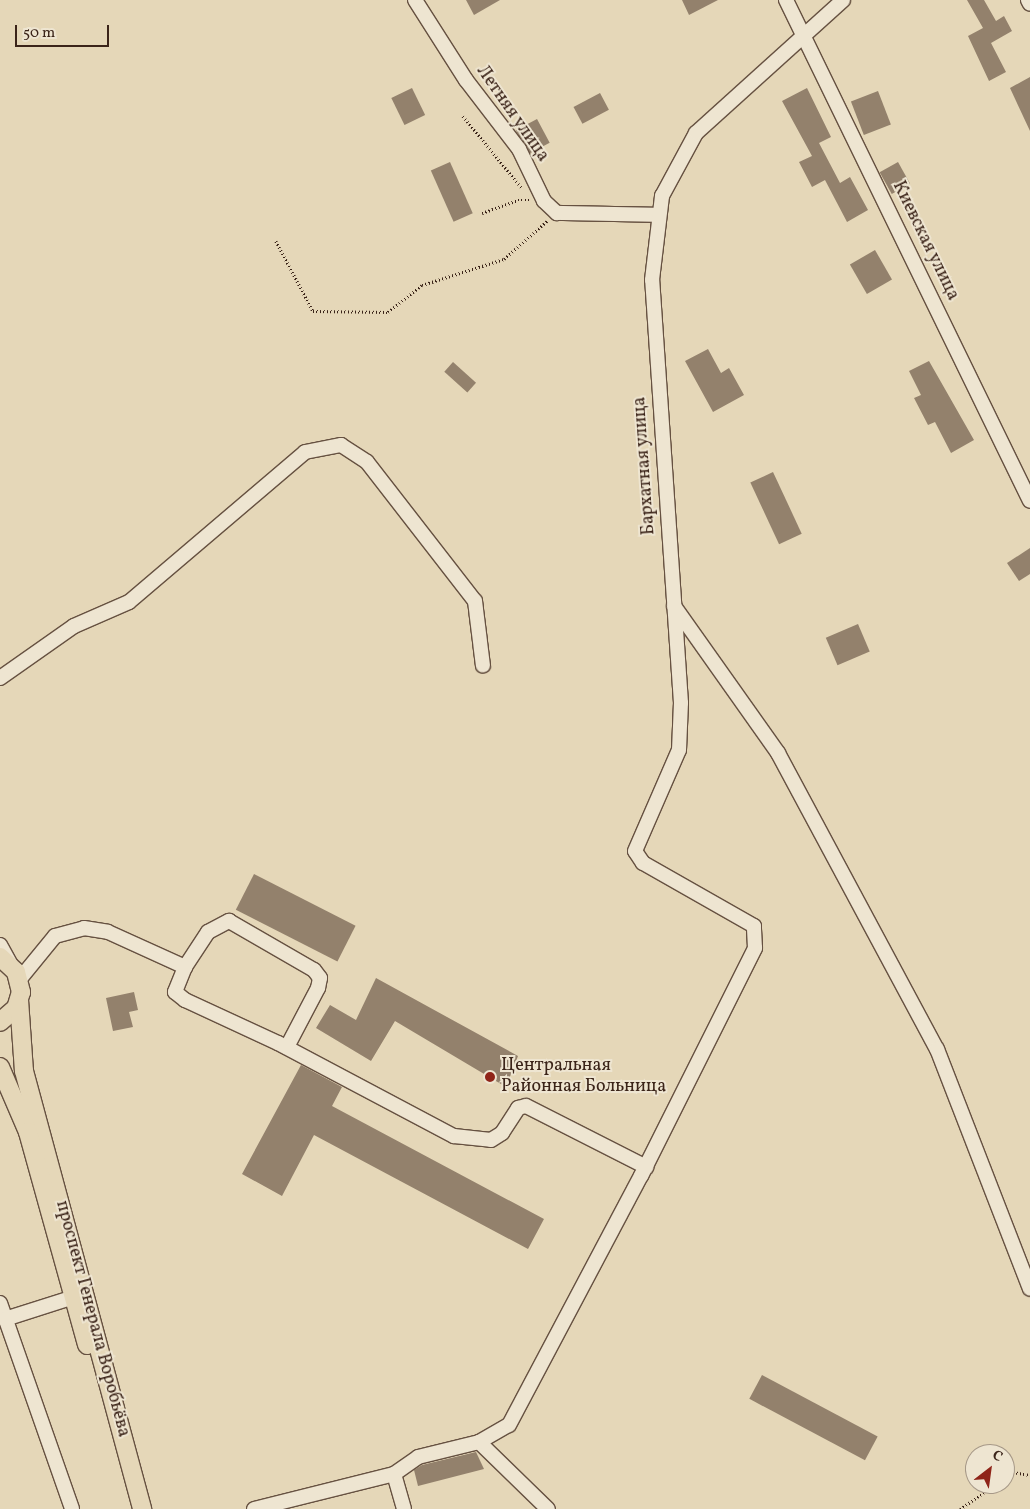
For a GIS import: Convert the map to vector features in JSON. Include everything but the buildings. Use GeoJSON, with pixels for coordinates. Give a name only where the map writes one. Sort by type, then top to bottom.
{"type":"FeatureCollection","features":[{"type":"Feature","properties":{"kind":"main road"},"geometry":{"type":"LineString","coordinates":[[5,960],[19,980],[24,1071],[35,1130]]}},
{"type":"Feature","properties":{"kind":"main road"},"geometry":{"type":"LineString","coordinates":[[0,1022],[20,1000]]}},
{"type":"Feature","properties":{"kind":"main road"},"geometry":{"type":"LineString","coordinates":[[0,1067],[35,1130]]}},
{"type":"Feature","properties":{"kind":"main road","name":"проспект Генерала Воробьёва"},"geometry":{"type":"LineString","coordinates":[[35,1130],[74,1297],[132,1509]]}},
{"type":"Feature","properties":{"kind":"main road","name":"проспект Генерала Воробьёва"},"geometry":{"type":"LineString","coordinates":[[35,1130],[142,1509]]}},
{"type":"Feature","properties":{"kind":"street","name":"Летняя улица"},"geometry":{"type":"LineString","coordinates":[[415,0],[466,80],[519,149],[539,201],[557,213]]}},
{"type":"Feature","properties":{"kind":"street","name":"Киевская улица"},"geometry":{"type":"LineString","coordinates":[[786,0],[1030,501]]}},
{"type":"Feature","properties":{"kind":"street","name":"Бархатная улица"},"geometry":{"type":"LineString","coordinates":[[646,1167],[752,957],[757,937],[754,926],[643,863],[635,851],[679,750],[673,605],[652,280],[662,196],[696,133],[842,0]]}},
{"type":"Feature","properties":{"kind":"street"},"geometry":{"type":"LineString","coordinates":[[1028,0],[1030,4]]}},
{"type":"Feature","properties":{"kind":"street"},"geometry":{"type":"LineString","coordinates":[[557,213],[659,215]]}},
{"type":"Feature","properties":{"kind":"street"},"geometry":{"type":"LineString","coordinates":[[0,678],[74,626],[128,602],[305,452],[341,445],[367,462],[475,601],[483,666]]}},
{"type":"Feature","properties":{"kind":"street"},"geometry":{"type":"LineString","coordinates":[[673,605],[778,754],[937,1049],[1030,1289]]}},
{"type":"Feature","properties":{"kind":"street"},"geometry":{"type":"LineString","coordinates":[[254,1509],[394,1474],[418,1457],[479,1442],[509,1425],[526,1398],[646,1167],[526,1106],[518,1108],[502,1133],[491,1140],[454,1136],[287,1047],[185,1000],[175,992],[185,967],[208,932],[229,921],[314,970],[320,978],[318,988],[287,1047]]}},
{"type":"Feature","properties":{"kind":"street"},"geometry":{"type":"LineString","coordinates":[[19,980],[55,936],[84,928],[108,932],[185,967]]}},
{"type":"Feature","properties":{"kind":"street"},"geometry":{"type":"LineString","coordinates":[[0,945],[5,960]]}},
{"type":"Feature","properties":{"kind":"street"},"geometry":{"type":"LineString","coordinates":[[6,1319],[74,1297]]}},
{"type":"Feature","properties":{"kind":"street"},"geometry":{"type":"LineString","coordinates":[[0,1303],[72,1509]]}},
{"type":"Feature","properties":{"kind":"street"},"geometry":{"type":"LineString","coordinates":[[479,1442],[548,1509]]}},
{"type":"Feature","properties":{"kind":"street"},"geometry":{"type":"LineString","coordinates":[[394,1474],[404,1509]]}},
{"type":"Feature","properties":{"kind":"path"},"geometry":{"type":"LineString","coordinates":[[463,116],[539,201]]}},
{"type":"Feature","properties":{"kind":"path"},"geometry":{"type":"LineString","coordinates":[[482,213],[518,200],[539,201]]}},
{"type":"Feature","properties":{"kind":"path"},"geometry":{"type":"LineString","coordinates":[[276,242],[312,311],[388,312],[422,284],[504,259],[557,213]]}},
{"type":"Feature","properties":{"kind":"path"},"geometry":{"type":"LineString","coordinates":[[1015,1472],[1030,1474]]}},
{"type":"Feature","properties":{"kind":"path"},"geometry":{"type":"LineString","coordinates":[[960,1509],[982,1494]]}},
{"type":"Feature","properties":{"kind":"place","name":"Центральная Районная Больница"},"geometry":{"type":"Point","coordinates":[490,1077]}}]}
